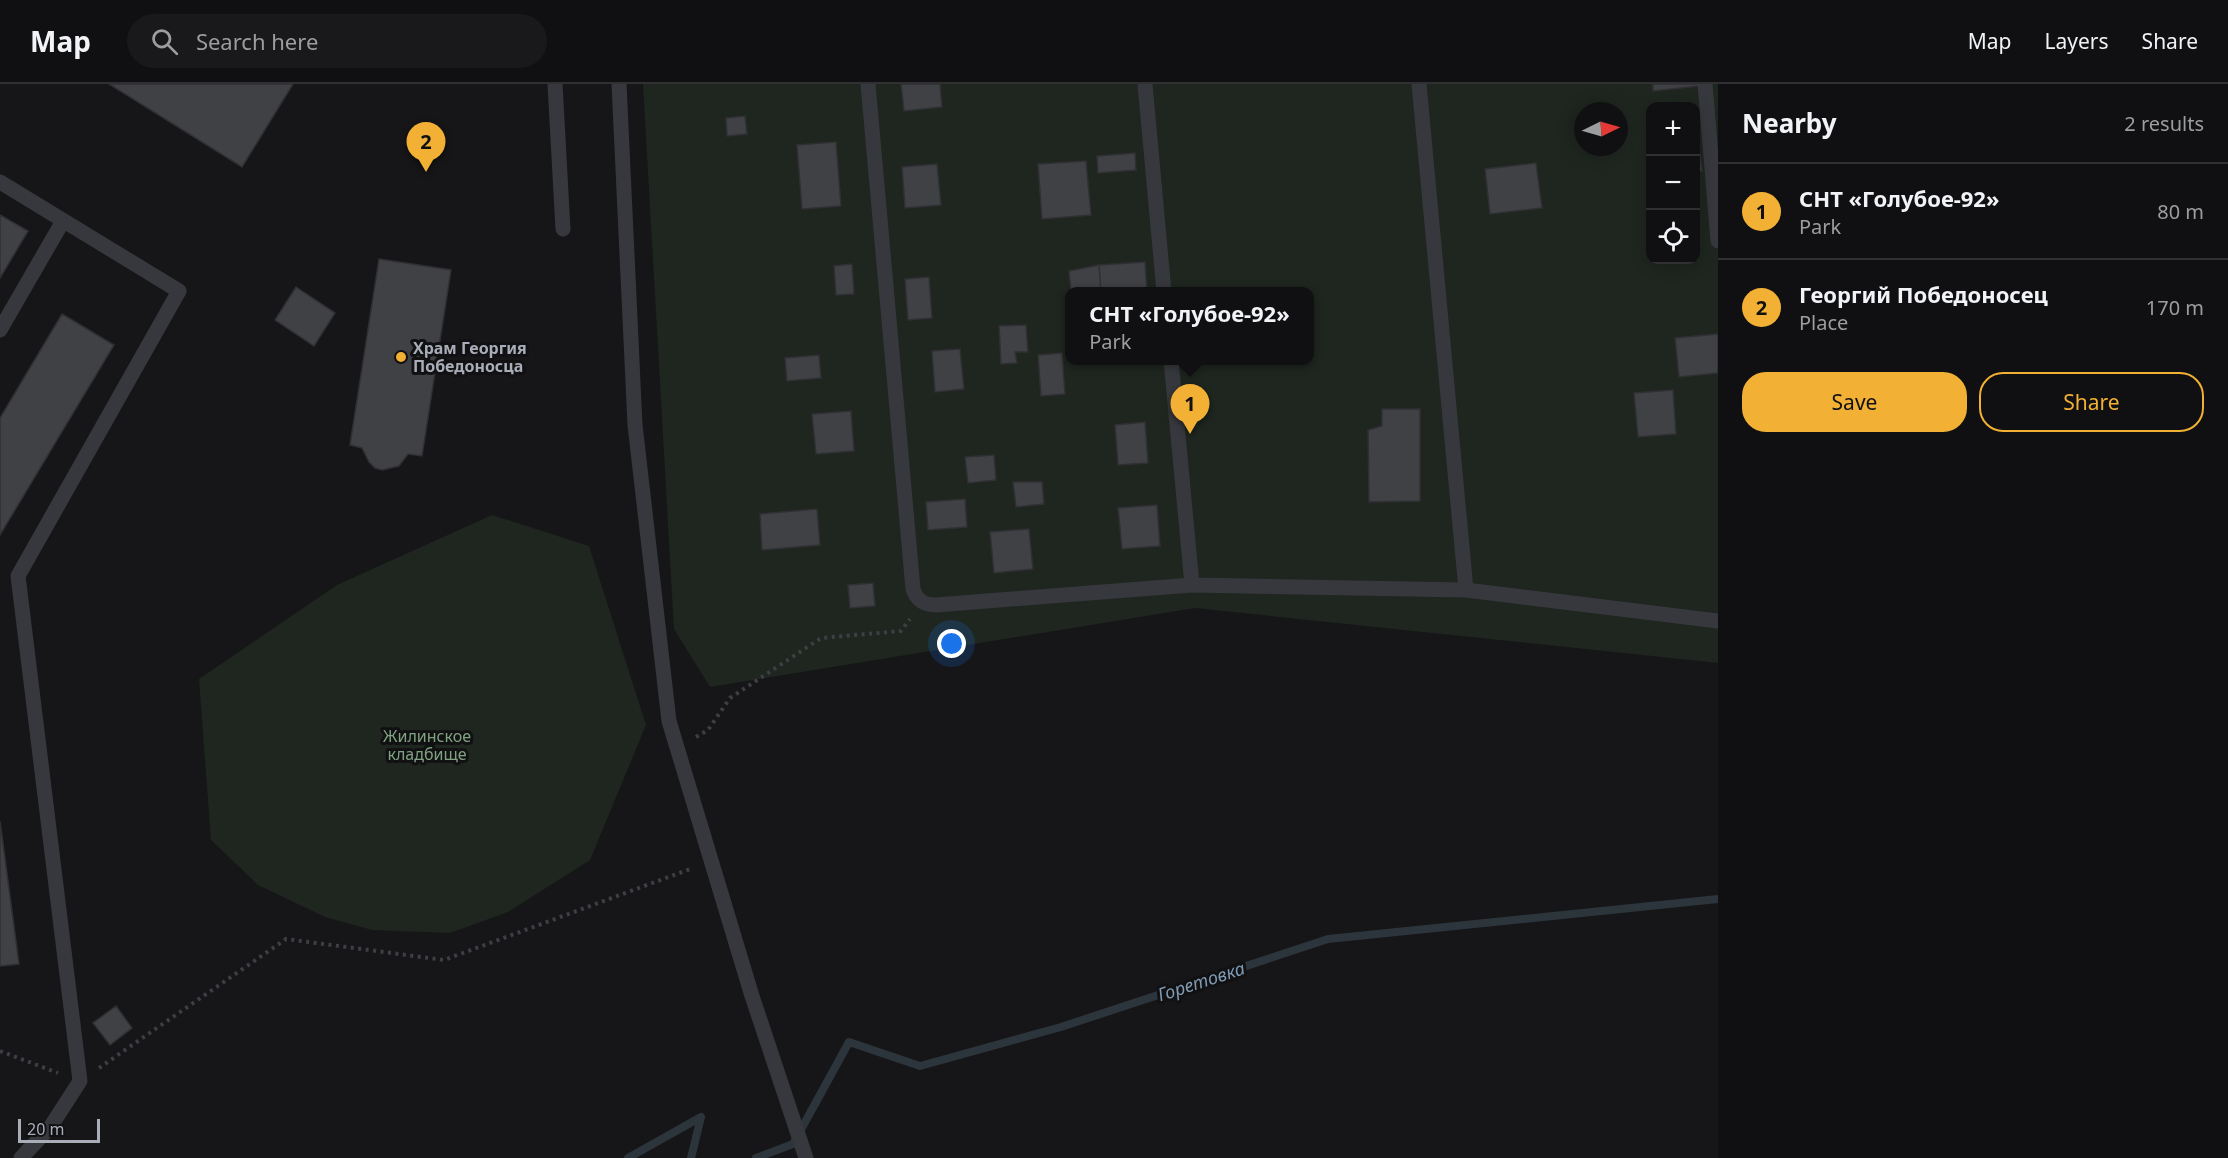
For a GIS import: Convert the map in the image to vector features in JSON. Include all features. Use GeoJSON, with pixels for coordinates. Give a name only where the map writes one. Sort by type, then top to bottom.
{"type":"FeatureCollection","features":[{"type":"Feature","properties":{"kind":"lane"},"geometry":{"type":"LineString","coordinates":[[555,84],[563,229]]}},
{"type":"Feature","properties":{"kind":"lane"},"geometry":{"type":"LineString","coordinates":[[619,84],[635,425],[669,721],[752,996],[805,1157]]}},
{"type":"Feature","properties":{"kind":"lane"},"geometry":{"type":"LineString","coordinates":[[868,84],[913,589],[922,602],[936,605],[1192,585],[1466,590],[1718,621]]}},
{"type":"Feature","properties":{"kind":"lane"},"geometry":{"type":"LineString","coordinates":[[1145,84],[1164,287]]}},
{"type":"Feature","properties":{"kind":"lane"},"geometry":{"type":"LineString","coordinates":[[1419,84],[1466,590]]}},
{"type":"Feature","properties":{"kind":"lane"},"geometry":{"type":"LineString","coordinates":[[1705,84],[1718,241]]}},
{"type":"Feature","properties":{"kind":"lane"},"geometry":{"type":"LineString","coordinates":[[0,182],[179,291],[18,576],[80,1082],[51,1126],[21,1158]]}},
{"type":"Feature","properties":{"kind":"lane"},"geometry":{"type":"LineString","coordinates":[[0,330],[63,221]]}},
{"type":"Feature","properties":{"kind":"lane"},"geometry":{"type":"LineString","coordinates":[[1171,365],[1192,585]]}},
{"type":"Feature","properties":{"kind":"path"},"geometry":{"type":"LineString","coordinates":[[678,749],[708,730],[730,698],[821,639],[901,631],[922,602]]}},
{"type":"Feature","properties":{"kind":"path"},"geometry":{"type":"LineString","coordinates":[[0,1051],[80,1082],[286,939],[444,960],[712,862]]}},
{"type":"Feature","properties":{"kind":"green space"},"geometry":{"type":"Polygon","coordinates":[[[643,84],[1718,84],[1718,663],[1195,608],[710,687],[674,629],[643,84]]]}},
{"type":"Feature","properties":{"kind":"green space","name":"Жилинское кладбище"},"geometry":{"type":"Polygon","coordinates":[[[492,515],[589,546],[646,725],[590,860],[508,912],[450,933],[372,930],[325,917],[258,885],[211,840],[199,679],[337,585],[492,515]]]}},
{"type":"Feature","properties":{"kind":"building"},"geometry":{"type":"Polygon","coordinates":[[[109,84],[293,84],[242,167],[109,84]]]}},
{"type":"Feature","properties":{"kind":"building"},"geometry":{"type":"Polygon","coordinates":[[[901,84],[940,84],[942,107],[904,111],[901,84]]]}},
{"type":"Feature","properties":{"kind":"building"},"geometry":{"type":"Polygon","coordinates":[[[1653,84],[1698,84],[1698,86],[1653,91],[1653,84]]]}},
{"type":"Feature","properties":{"kind":"building"},"geometry":{"type":"Polygon","coordinates":[[[745,116],[747,134],[727,136],[726,118],[745,116]]]}},
{"type":"Feature","properties":{"kind":"building"},"geometry":{"type":"Polygon","coordinates":[[[836,142],[841,206],[802,209],[797,145],[836,142]]]}},
{"type":"Feature","properties":{"kind":"building"},"geometry":{"type":"Polygon","coordinates":[[[1135,153],[1136,170],[1098,173],[1097,156],[1135,153]]]}},
{"type":"Feature","properties":{"kind":"building"},"geometry":{"type":"Polygon","coordinates":[[[1086,161],[1091,215],[1042,219],[1038,164],[1086,161]]]}},
{"type":"Feature","properties":{"kind":"building"},"geometry":{"type":"Polygon","coordinates":[[[1536,163],[1542,208],[1490,214],[1485,169],[1536,163]]]}},
{"type":"Feature","properties":{"kind":"building"},"geometry":{"type":"Polygon","coordinates":[[[937,164],[941,205],[905,208],[902,167],[937,164]]]}},
{"type":"Feature","properties":{"kind":"building"},"geometry":{"type":"Polygon","coordinates":[[[0,215],[28,231],[0,278],[0,215]]]}},
{"type":"Feature","properties":{"kind":"building","name":"Храм Георгия Победоносца"},"geometry":{"type":"Polygon","coordinates":[[[379,259],[451,270],[422,456],[408,454],[399,466],[382,470],[375,468],[369,462],[362,448],[350,445],[379,259]]]}},
{"type":"Feature","properties":{"kind":"building"},"geometry":{"type":"Polygon","coordinates":[[[1145,262],[1147,287],[1101,287],[1099,265],[1145,262]]]}},
{"type":"Feature","properties":{"kind":"building"},"geometry":{"type":"Polygon","coordinates":[[[852,264],[854,294],[836,295],[834,266],[852,264]]]}},
{"type":"Feature","properties":{"kind":"building"},"geometry":{"type":"Polygon","coordinates":[[[1099,265],[1101,287],[1071,287],[1069,271],[1099,265]]]}},
{"type":"Feature","properties":{"kind":"building"},"geometry":{"type":"Polygon","coordinates":[[[929,277],[932,318],[908,320],[905,279],[929,277]]]}},
{"type":"Feature","properties":{"kind":"building"},"geometry":{"type":"Polygon","coordinates":[[[296,287],[335,313],[314,346],[275,320],[296,287]]]}},
{"type":"Feature","properties":{"kind":"building"},"geometry":{"type":"Polygon","coordinates":[[[62,314],[114,345],[0,535],[0,418],[62,314]]]}},
{"type":"Feature","properties":{"kind":"building"},"geometry":{"type":"Polygon","coordinates":[[[1026,325],[1028,352],[1015,352],[1017,363],[1001,364],[999,326],[1026,325]]]}},
{"type":"Feature","properties":{"kind":"building"},"geometry":{"type":"Polygon","coordinates":[[[1718,334],[1718,373],[1679,377],[1675,338],[1718,334]]]}},
{"type":"Feature","properties":{"kind":"building"},"geometry":{"type":"Polygon","coordinates":[[[960,349],[964,389],[935,392],[932,351],[960,349]]]}},
{"type":"Feature","properties":{"kind":"building"},"geometry":{"type":"Polygon","coordinates":[[[1062,353],[1065,394],[1041,396],[1038,355],[1062,353]]]}},
{"type":"Feature","properties":{"kind":"building"},"geometry":{"type":"Polygon","coordinates":[[[819,355],[821,378],[787,381],[785,358],[819,355]]]}},
{"type":"Feature","properties":{"kind":"building"},"geometry":{"type":"Polygon","coordinates":[[[1673,390],[1676,434],[1638,437],[1634,393],[1673,390]]]}},
{"type":"Feature","properties":{"kind":"building"},"geometry":{"type":"Polygon","coordinates":[[[1382,409],[1420,409],[1420,501],[1369,502],[1368,430],[1382,426],[1382,409]]]}},
{"type":"Feature","properties":{"kind":"building"},"geometry":{"type":"Polygon","coordinates":[[[851,411],[854,451],[816,454],[812,414],[851,411]]]}},
{"type":"Feature","properties":{"kind":"building"},"geometry":{"type":"Polygon","coordinates":[[[1145,422],[1148,463],[1118,465],[1115,425],[1145,422]]]}},
{"type":"Feature","properties":{"kind":"building"},"geometry":{"type":"Polygon","coordinates":[[[994,455],[996,480],[968,483],[965,457],[994,455]]]}},
{"type":"Feature","properties":{"kind":"building"},"geometry":{"type":"Polygon","coordinates":[[[1013,482],[1042,482],[1044,504],[1016,507],[1013,482]]]}},
{"type":"Feature","properties":{"kind":"building"},"geometry":{"type":"Polygon","coordinates":[[[965,499],[967,527],[928,530],[926,502],[965,499]]]}},
{"type":"Feature","properties":{"kind":"building"},"geometry":{"type":"Polygon","coordinates":[[[1157,505],[1160,546],[1122,549],[1118,508],[1157,505]]]}},
{"type":"Feature","properties":{"kind":"building"},"geometry":{"type":"Polygon","coordinates":[[[817,509],[820,545],[762,550],[760,514],[817,509]]]}},
{"type":"Feature","properties":{"kind":"building"},"geometry":{"type":"Polygon","coordinates":[[[1029,529],[1033,569],[994,573],[990,532],[1029,529]]]}},
{"type":"Feature","properties":{"kind":"building"},"geometry":{"type":"Polygon","coordinates":[[[873,583],[875,606],[850,608],[848,585],[873,583]]]}},
{"type":"Feature","properties":{"kind":"building"},"geometry":{"type":"Polygon","coordinates":[[[0,821],[19,964],[0,966],[0,821]]]}},
{"type":"Feature","properties":{"kind":"building"},"geometry":{"type":"Polygon","coordinates":[[[116,1006],[132,1028],[110,1045],[93,1023],[116,1006]]]}},
{"type":"Feature","properties":{"kind":"waterway","name":"Горетовка"},"geometry":{"type":"LineString","coordinates":[[756,1158],[793,1144],[849,1042],[920,1066],[1061,1027],[1328,939],[1718,899]]}},
{"type":"Feature","properties":{"kind":"waterway","name":"Горетовка"},"geometry":{"type":"LineString","coordinates":[[628,1158],[701,1117],[691,1158]]}},
{"type":"Feature","properties":{"kind":"place","name":"Георгий Победоносец"},"geometry":{"type":"Point","coordinates":[426,172]}},
{"type":"Feature","properties":{"kind":"place","name":"Храм Георгия Победоносца"},"geometry":{"type":"Point","coordinates":[401,357]}},
{"type":"Feature","properties":{"kind":"place","name":"СНТ «Голубое-92»"},"geometry":{"type":"Point","coordinates":[1190,434]}}]}
